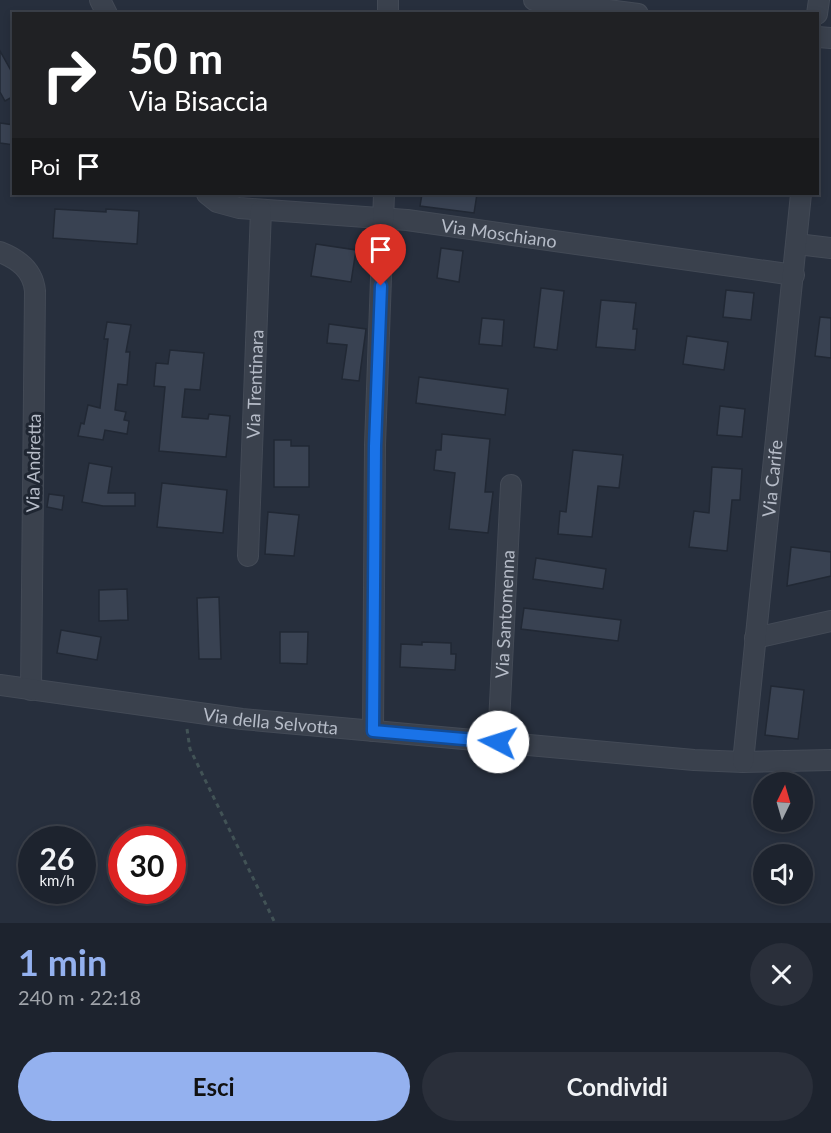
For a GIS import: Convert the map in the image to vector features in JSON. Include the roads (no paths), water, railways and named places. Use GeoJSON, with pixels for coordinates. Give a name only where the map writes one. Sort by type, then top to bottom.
{"type":"FeatureCollection","features":[{"type":"Feature","properties":{"kind":"street"},"geometry":{"type":"LineString","coordinates":[[534,0],[634,9]]}},
{"type":"Feature","properties":{"kind":"street","name":"Via Moschiano"},"geometry":{"type":"LineString","coordinates":[[208,195],[226,206],[384,217],[794,275]]}},
{"type":"Feature","properties":{"kind":"street"},"geometry":{"type":"LineString","coordinates":[[373,731],[375,446],[384,195]]}},
{"type":"Feature","properties":{"kind":"street","name":"Via Carife"},"geometry":{"type":"LineString","coordinates":[[742,762],[801,195]]}},
{"type":"Feature","properties":{"kind":"street","name":"Via Trentinara"},"geometry":{"type":"LineString","coordinates":[[248,556],[261,210]]}},
{"type":"Feature","properties":{"kind":"street"},"geometry":{"type":"LineString","coordinates":[[797,244],[831,248]]}},
{"type":"Feature","properties":{"kind":"street","name":"Via Andretta"},"geometry":{"type":"LineString","coordinates":[[0,252],[13,257],[25,267],[33,279],[35,291],[31,690]]}},
{"type":"Feature","properties":{"kind":"street","name":"Via Santomenna"},"geometry":{"type":"LineString","coordinates":[[498,742],[511,485]]}},
{"type":"Feature","properties":{"kind":"street"},"geometry":{"type":"LineString","coordinates":[[755,638],[831,621]]}},
{"type":"Feature","properties":{"kind":"street","name":"Via della Selvotta"},"geometry":{"type":"LineString","coordinates":[[0,685],[183,712],[694,760],[742,762],[831,760]]}}]}
